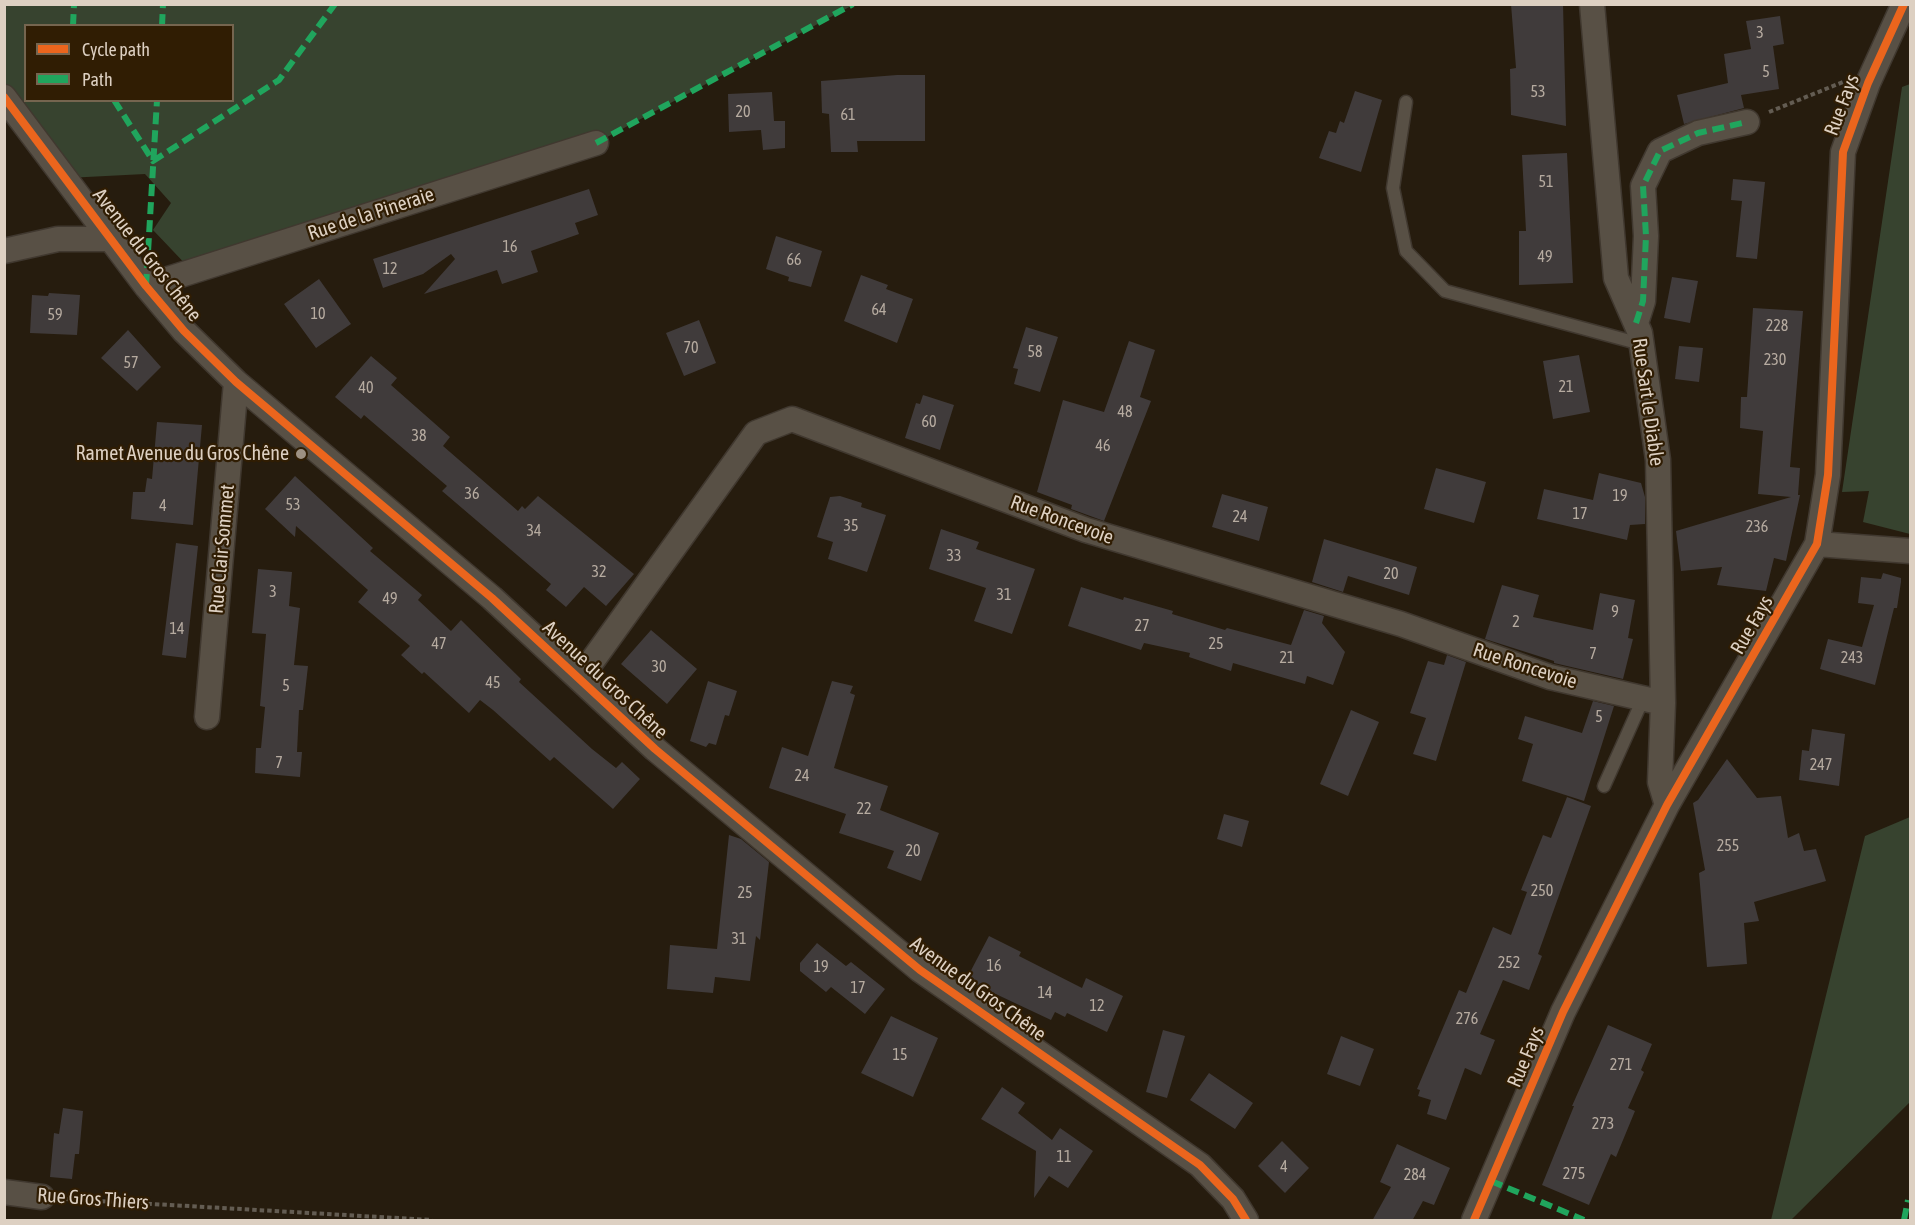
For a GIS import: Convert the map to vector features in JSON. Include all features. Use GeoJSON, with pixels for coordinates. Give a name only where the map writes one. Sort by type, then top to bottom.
{"type":"FeatureCollection","features":[{"type":"Feature","properties":{"kind":"street","name":"Rue Sart le Diable"},"geometry":{"type":"LineString","coordinates":[[1592,4],[1616,278],[1638,334],[1658,460],[1653,701],[1660,782],[1667,805]]}},
{"type":"Feature","properties":{"kind":"street","name":"Rue Fays"},"geometry":{"type":"LineString","coordinates":[[1474,1221],[1563,1012],[1667,805],[1817,544],[1828,475],[1842,152],[1868,83],[1904,4]]}},
{"type":"Feature","properties":{"kind":"street","name":"Avenue du Gros Chêne"},"geometry":{"type":"LineString","coordinates":[[4,97],[146,286],[184,331],[236,382],[492,598],[655,749],[920,970],[1200,1165],[1233,1198],[1246,1221]]}},
{"type":"Feature","properties":{"kind":"street"},"geometry":{"type":"LineString","coordinates":[[1638,334],[1643,301],[1646,236],[1643,186],[1660,151],[1698,133],[1747,122]]}},
{"type":"Feature","properties":{"kind":"street","name":"Rue de la Pineraie"},"geometry":{"type":"LineString","coordinates":[[146,286],[597,143]]}},
{"type":"Feature","properties":{"kind":"street"},"geometry":{"type":"LineString","coordinates":[[4,251],[58,239],[111,239]]}},
{"type":"Feature","properties":{"kind":"street","name":"Rue Clair Sommet"},"geometry":{"type":"LineString","coordinates":[[207,717],[236,382]]}},
{"type":"Feature","properties":{"kind":"street","name":"Rue Roncevoie"},"geometry":{"type":"LineString","coordinates":[[580,678],[756,433],[792,419],[1086,530],[1401,624],[1550,677],[1653,701]]}},
{"type":"Feature","properties":{"kind":"street"},"geometry":{"type":"LineString","coordinates":[[1817,544],[1911,551]]}},
{"type":"Feature","properties":{"kind":"street","name":"Rue Gros Thiers"},"geometry":{"type":"LineString","coordinates":[[4,1192],[42,1197]]}},
{"type":"Feature","properties":{"kind":"lane"},"geometry":{"type":"LineString","coordinates":[[1406,102],[1393,188],[1406,250],[1437,283],[1445,291],[1638,334]]}},
{"type":"Feature","properties":{"kind":"lane"},"geometry":{"type":"LineString","coordinates":[[1604,786],[1653,701]]}},
{"type":"Feature","properties":{"kind":"path"},"geometry":{"type":"LineString","coordinates":[[1747,122],[1841,82],[1868,83]]}},
{"type":"Feature","properties":{"kind":"green space"},"geometry":{"type":"Polygon","coordinates":[[[5,5],[853,5],[596,143],[192,271],[153,230],[171,203],[145,174],[67,178],[5,97],[5,5]]]}},
{"type":"Feature","properties":{"kind":"green space"},"geometry":{"type":"Polygon","coordinates":[[[1910,84],[1910,534],[1863,522],[1869,491],[1842,492],[1902,87],[1910,84]]]}},
{"type":"Feature","properties":{"kind":"green space"},"geometry":{"type":"Polygon","coordinates":[[[1910,817],[1910,1102],[1791,1220],[1771,1220],[1865,836],[1910,817]]]}},
{"type":"Feature","properties":{"kind":"building"},"geometry":{"type":"Polygon","coordinates":[[[1511,4],[1563,4],[1566,126],[1511,115],[1510,69],[1516,68],[1511,4]]]}},
{"type":"Feature","properties":{"kind":"building"},"geometry":{"type":"Polygon","coordinates":[[[1780,16],[1784,44],[1773,46],[1779,89],[1741,95],[1744,108],[1684,124],[1677,95],[1728,83],[1724,54],[1751,49],[1746,21],[1780,16]]]}},
{"type":"Feature","properties":{"kind":"building"},"geometry":{"type":"Polygon","coordinates":[[[925,75],[925,141],[857,141],[858,152],[831,152],[829,114],[822,113],[821,81],[925,75]]]}},
{"type":"Feature","properties":{"kind":"building"},"geometry":{"type":"Polygon","coordinates":[[[1355,91],[1382,100],[1361,172],[1319,158],[1329,131],[1336,133],[1340,121],[1344,123],[1355,91]]]}},
{"type":"Feature","properties":{"kind":"building"},"geometry":{"type":"Polygon","coordinates":[[[772,92],[774,121],[785,121],[785,148],[763,150],[761,130],[729,132],[728,94],[772,92]]]}},
{"type":"Feature","properties":{"kind":"building"},"geometry":{"type":"Polygon","coordinates":[[[1567,153],[1573,283],[1519,285],[1519,231],[1526,231],[1522,155],[1567,153]]]}},
{"type":"Feature","properties":{"kind":"building"},"geometry":{"type":"Polygon","coordinates":[[[1733,179],[1765,182],[1757,259],[1736,257],[1742,201],[1731,200],[1733,179]]]}},
{"type":"Feature","properties":{"kind":"building"},"geometry":{"type":"Polygon","coordinates":[[[589,189],[598,215],[575,223],[579,234],[531,251],[538,272],[502,284],[497,270],[424,294],[455,259],[451,254],[423,274],[383,288],[373,259],[589,189]]]}},
{"type":"Feature","properties":{"kind":"building"},"geometry":{"type":"Polygon","coordinates":[[[776,236],[822,251],[811,287],[788,281],[789,277],[766,269],[776,236]]]}},
{"type":"Feature","properties":{"kind":"building"},"geometry":{"type":"Polygon","coordinates":[[[861,275],[888,285],[886,289],[913,299],[897,343],[844,321],[861,275]]]}},
{"type":"Feature","properties":{"kind":"building"},"geometry":{"type":"Polygon","coordinates":[[[1672,277],[1698,281],[1690,323],[1664,318],[1672,277]]]}},
{"type":"Feature","properties":{"kind":"building"},"geometry":{"type":"Polygon","coordinates":[[[319,279],[351,324],[316,348],[284,304],[319,279]]]}},
{"type":"Feature","properties":{"kind":"building"},"geometry":{"type":"Polygon","coordinates":[[[49,293],[80,295],[77,335],[30,333],[32,295],[48,296],[49,293]]]}},
{"type":"Feature","properties":{"kind":"building"},"geometry":{"type":"Polygon","coordinates":[[[1753,308],[1803,311],[1790,467],[1800,468],[1798,495],[1800,495],[1786,561],[1774,558],[1766,591],[1717,585],[1722,567],[1681,571],[1676,531],[1791,497],[1758,494],[1763,431],[1740,428],[1741,397],[1747,397],[1753,308]]]}},
{"type":"Feature","properties":{"kind":"building"},"geometry":{"type":"Polygon","coordinates":[[[699,320],[716,363],[684,376],[666,333],[699,320]]]}},
{"type":"Feature","properties":{"kind":"building"},"geometry":{"type":"Polygon","coordinates":[[[1026,327],[1058,337],[1040,392],[1014,384],[1018,369],[1013,368],[1026,327]]]}},
{"type":"Feature","properties":{"kind":"building"},"geometry":{"type":"Polygon","coordinates":[[[128,330],[161,367],[137,391],[101,358],[128,330]]]}},
{"type":"Feature","properties":{"kind":"building"},"geometry":{"type":"Polygon","coordinates":[[[1129,341],[1155,350],[1140,397],[1151,401],[1104,521],[1071,509],[1072,505],[1037,492],[1063,400],[1104,412],[1129,341]]]}},
{"type":"Feature","properties":{"kind":"building"},"geometry":{"type":"Polygon","coordinates":[[[1679,346],[1703,348],[1699,382],[1675,379],[1679,346]]]}},
{"type":"Feature","properties":{"kind":"building"},"geometry":{"type":"Polygon","coordinates":[[[1579,355],[1590,412],[1553,419],[1543,361],[1579,355]]]}},
{"type":"Feature","properties":{"kind":"building"},"geometry":{"type":"Polygon","coordinates":[[[371,356],[397,378],[391,385],[450,437],[443,446],[518,511],[522,506],[525,509],[538,496],[634,574],[606,606],[584,587],[566,607],[546,590],[551,584],[442,491],[447,486],[364,415],[361,419],[335,397],[371,356]]]}},
{"type":"Feature","properties":{"kind":"building"},"geometry":{"type":"Polygon","coordinates":[[[923,395],[954,405],[940,450],[905,438],[916,403],[920,404],[923,395]]]}},
{"type":"Feature","properties":{"kind":"building"},"geometry":{"type":"Polygon","coordinates":[[[157,422],[202,425],[193,525],[131,519],[133,492],[145,492],[147,478],[152,479],[157,422]]]}},
{"type":"Feature","properties":{"kind":"building"},"geometry":{"type":"Polygon","coordinates":[[[1436,468],[1486,482],[1474,523],[1424,509],[1436,468]]]}},
{"type":"Feature","properties":{"kind":"building"},"geometry":{"type":"Polygon","coordinates":[[[1599,473],[1641,483],[1645,497],[1645,524],[1630,525],[1627,540],[1537,519],[1544,489],[1593,500],[1599,473]]]}},
{"type":"Feature","properties":{"kind":"building"},"geometry":{"type":"Polygon","coordinates":[[[295,476],[373,548],[370,551],[422,595],[418,600],[451,631],[461,620],[521,679],[519,682],[592,749],[616,768],[622,762],[640,779],[613,809],[554,757],[550,761],[480,700],[469,713],[424,672],[422,674],[401,655],[410,646],[358,602],[368,590],[296,526],[295,537],[265,509],[295,476]]]}},
{"type":"Feature","properties":{"kind":"building"},"geometry":{"type":"Polygon","coordinates":[[[1222,494],[1268,507],[1259,541],[1212,527],[1222,494]]]}},
{"type":"Feature","properties":{"kind":"building"},"geometry":{"type":"Polygon","coordinates":[[[840,496],[862,503],[861,507],[886,515],[867,572],[828,559],[833,542],[817,537],[830,497],[840,496]]]}},
{"type":"Feature","properties":{"kind":"building"},"geometry":{"type":"Polygon","coordinates":[[[941,529],[979,542],[976,549],[1035,569],[1012,634],[974,621],[986,588],[929,569],[941,529]]]}},
{"type":"Feature","properties":{"kind":"building"},"geometry":{"type":"Polygon","coordinates":[[[1324,539],[1417,567],[1409,595],[1348,576],[1343,592],[1312,582],[1324,539]]]}},
{"type":"Feature","properties":{"kind":"building"},"geometry":{"type":"Polygon","coordinates":[[[176,543],[198,546],[186,658],[162,655],[176,543]]]}},
{"type":"Feature","properties":{"kind":"building"},"geometry":{"type":"Polygon","coordinates":[[[258,569],[292,572],[289,606],[300,608],[294,665],[308,666],[303,710],[299,710],[297,752],[302,752],[300,777],[255,773],[256,748],[261,748],[265,707],[260,706],[266,634],[252,633],[258,569]]]}},
{"type":"Feature","properties":{"kind":"building"},"geometry":{"type":"Polygon","coordinates":[[[1883,573],[1901,578],[1901,582],[1897,608],[1894,608],[1875,685],[1820,669],[1828,639],[1862,647],[1874,605],[1858,603],[1861,577],[1881,579],[1883,573]]]}},
{"type":"Feature","properties":{"kind":"building"},"geometry":{"type":"Polygon","coordinates":[[[1502,585],[1539,595],[1533,617],[1593,630],[1600,593],[1635,600],[1628,638],[1633,639],[1623,679],[1554,663],[1554,661],[1485,639],[1502,585]]]}},
{"type":"Feature","properties":{"kind":"building"},"geometry":{"type":"Polygon","coordinates":[[[1081,587],[1123,600],[1124,597],[1173,611],[1172,614],[1225,630],[1227,628],[1291,645],[1304,610],[1324,616],[1322,623],[1345,652],[1333,685],[1307,676],[1305,684],[1233,663],[1231,671],[1189,657],[1190,653],[1144,643],[1141,650],[1068,626],[1081,587]]]}},
{"type":"Feature","properties":{"kind":"building"},"geometry":{"type":"Polygon","coordinates":[[[651,630],[697,669],[667,704],[621,664],[651,630]]]}},
{"type":"Feature","properties":{"kind":"building"},"geometry":{"type":"Polygon","coordinates":[[[1447,655],[1466,662],[1436,761],[1413,754],[1426,718],[1410,713],[1428,661],[1444,665],[1447,655]]]}},
{"type":"Feature","properties":{"kind":"building"},"geometry":{"type":"Polygon","coordinates":[[[708,681],[737,691],[729,716],[725,715],[716,745],[709,743],[706,747],[690,741],[708,681]]]}},
{"type":"Feature","properties":{"kind":"building"},"geometry":{"type":"Polygon","coordinates":[[[832,681],[853,686],[850,693],[855,695],[834,768],[888,786],[880,810],[939,833],[921,881],[887,868],[894,851],[839,833],[846,814],[769,788],[782,747],[808,756],[832,681]]]}},
{"type":"Feature","properties":{"kind":"building"},"geometry":{"type":"Polygon","coordinates":[[[1593,701],[1614,706],[1584,801],[1522,781],[1533,744],[1518,739],[1525,716],[1582,733],[1593,701]]]}},
{"type":"Feature","properties":{"kind":"building"},"geometry":{"type":"Polygon","coordinates":[[[1351,710],[1379,722],[1348,796],[1320,784],[1351,710]]]}},
{"type":"Feature","properties":{"kind":"building"},"geometry":{"type":"Polygon","coordinates":[[[1812,729],[1845,734],[1839,786],[1799,780],[1802,750],[1809,751],[1812,729]]]}},
{"type":"Feature","properties":{"kind":"building"},"geometry":{"type":"Polygon","coordinates":[[[1727,759],[1757,798],[1781,796],[1788,838],[1799,833],[1804,851],[1816,849],[1826,881],[1754,902],[1759,921],[1744,923],[1747,964],[1707,967],[1699,873],[1705,870],[1693,803],[1698,800],[1727,759]]]}},
{"type":"Feature","properties":{"kind":"building"},"geometry":{"type":"Polygon","coordinates":[[[1567,797],[1591,806],[1538,954],[1542,956],[1529,990],[1503,980],[1480,1034],[1495,1040],[1481,1075],[1465,1068],[1446,1120],[1427,1114],[1431,1100],[1418,1096],[1420,1090],[1417,1089],[1459,990],[1466,993],[1493,927],[1511,935],[1527,892],[1521,890],[1543,835],[1551,838],[1567,797]]]}},
{"type":"Feature","properties":{"kind":"building"},"geometry":{"type":"Polygon","coordinates":[[[1224,814],[1249,821],[1242,847],[1217,839],[1224,814]]]}},
{"type":"Feature","properties":{"kind":"building"},"geometry":{"type":"Polygon","coordinates":[[[729,835],[741,839],[769,862],[760,940],[756,936],[750,981],[715,977],[713,993],[667,989],[670,945],[717,949],[729,835]]]}},
{"type":"Feature","properties":{"kind":"building"},"geometry":{"type":"Polygon","coordinates":[[[989,936],[1021,952],[1019,956],[1082,988],[1086,978],[1123,996],[1107,1032],[1067,1013],[1065,1017],[1055,1012],[1051,1020],[966,980],[989,936]]]}},
{"type":"Feature","properties":{"kind":"building"},"geometry":{"type":"Polygon","coordinates":[[[817,943],[846,966],[851,962],[885,989],[865,1014],[831,987],[826,992],[800,971],[800,963],[817,943]]]}},
{"type":"Feature","properties":{"kind":"building"},"geometry":{"type":"Polygon","coordinates":[[[891,1016],[938,1038],[913,1097],[861,1073],[891,1016]]]}},
{"type":"Feature","properties":{"kind":"building"},"geometry":{"type":"Polygon","coordinates":[[[1608,1025],[1652,1044],[1641,1070],[1644,1072],[1628,1108],[1635,1111],[1616,1157],[1611,1154],[1589,1205],[1542,1185],[1574,1106],[1572,1106],[1608,1025]]]}},
{"type":"Feature","properties":{"kind":"building"},"geometry":{"type":"Polygon","coordinates":[[[1163,1030],[1185,1036],[1167,1098],[1146,1092],[1163,1030]]]}},
{"type":"Feature","properties":{"kind":"building"},"geometry":{"type":"Polygon","coordinates":[[[1341,1036],[1374,1049],[1360,1086],[1327,1074],[1341,1036]]]}},
{"type":"Feature","properties":{"kind":"building"},"geometry":{"type":"Polygon","coordinates":[[[1209,1073],[1253,1103],[1235,1129],[1190,1100],[1209,1073]]]}},
{"type":"Feature","properties":{"kind":"building"},"geometry":{"type":"Polygon","coordinates":[[[1002,1087],[1025,1103],[1018,1113],[1052,1140],[1060,1128],[1093,1151],[1068,1188],[1049,1176],[1034,1198],[1036,1151],[981,1119],[1002,1087]]]}},
{"type":"Feature","properties":{"kind":"building"},"geometry":{"type":"Polygon","coordinates":[[[63,1108],[83,1111],[79,1154],[75,1154],[72,1179],[50,1177],[54,1133],[59,1134],[63,1108]]]}},
{"type":"Feature","properties":{"kind":"building"},"geometry":{"type":"Polygon","coordinates":[[[1282,1141],[1309,1168],[1285,1193],[1258,1166],[1282,1141]]]}},
{"type":"Feature","properties":{"kind":"building"},"geometry":{"type":"Polygon","coordinates":[[[1397,1144],[1450,1168],[1434,1205],[1423,1201],[1412,1221],[1372,1221],[1391,1187],[1380,1182],[1397,1144]]]}},
{"type":"Feature","properties":{"kind":"marked path"},"geometry":{"type":"LineString","coordinates":[[73,24],[74,4]]}},
{"type":"Feature","properties":{"kind":"marked path"},"geometry":{"type":"LineString","coordinates":[[162,24],[163,4]]}},
{"type":"Feature","properties":{"kind":"marked path"},"geometry":{"type":"LineString","coordinates":[[115,102],[153,161],[279,80],[335,4]]}},
{"type":"Feature","properties":{"kind":"marked path"},"geometry":{"type":"LineString","coordinates":[[596,143],[853,4]]}},
{"type":"Feature","properties":{"kind":"marked path"},"geometry":{"type":"LineString","coordinates":[[146,286],[157,102]]}},
{"type":"Feature","properties":{"kind":"marked path"},"geometry":{"type":"LineString","coordinates":[[1636,323],[1643,301],[1646,236],[1643,186],[1660,151],[1698,133],[1747,122]]}},
{"type":"Feature","properties":{"kind":"marked path"},"geometry":{"type":"LineString","coordinates":[[1491,1181],[1584,1220]]}},
{"type":"Feature","properties":{"kind":"marked path"},"geometry":{"type":"LineString","coordinates":[[1904,1220],[1908,1200]]}},
{"type":"Feature","properties":{"kind":"cycle path"},"geometry":{"type":"LineString","coordinates":[[1474,1220],[1563,1012],[1667,805],[1817,544],[1828,475],[1843,152],[1868,83],[1904,4]]}},
{"type":"Feature","properties":{"kind":"cycle path"},"geometry":{"type":"LineString","coordinates":[[4,97],[146,286],[184,331],[236,382],[492,598],[655,749],[920,970],[1200,1165],[1233,1199],[1246,1220]]}},
{"type":"Feature","properties":{"kind":"place","name":"Ramet Avenue du Gros Chêne"},"geometry":{"type":"Point","coordinates":[301,454]}}]}
